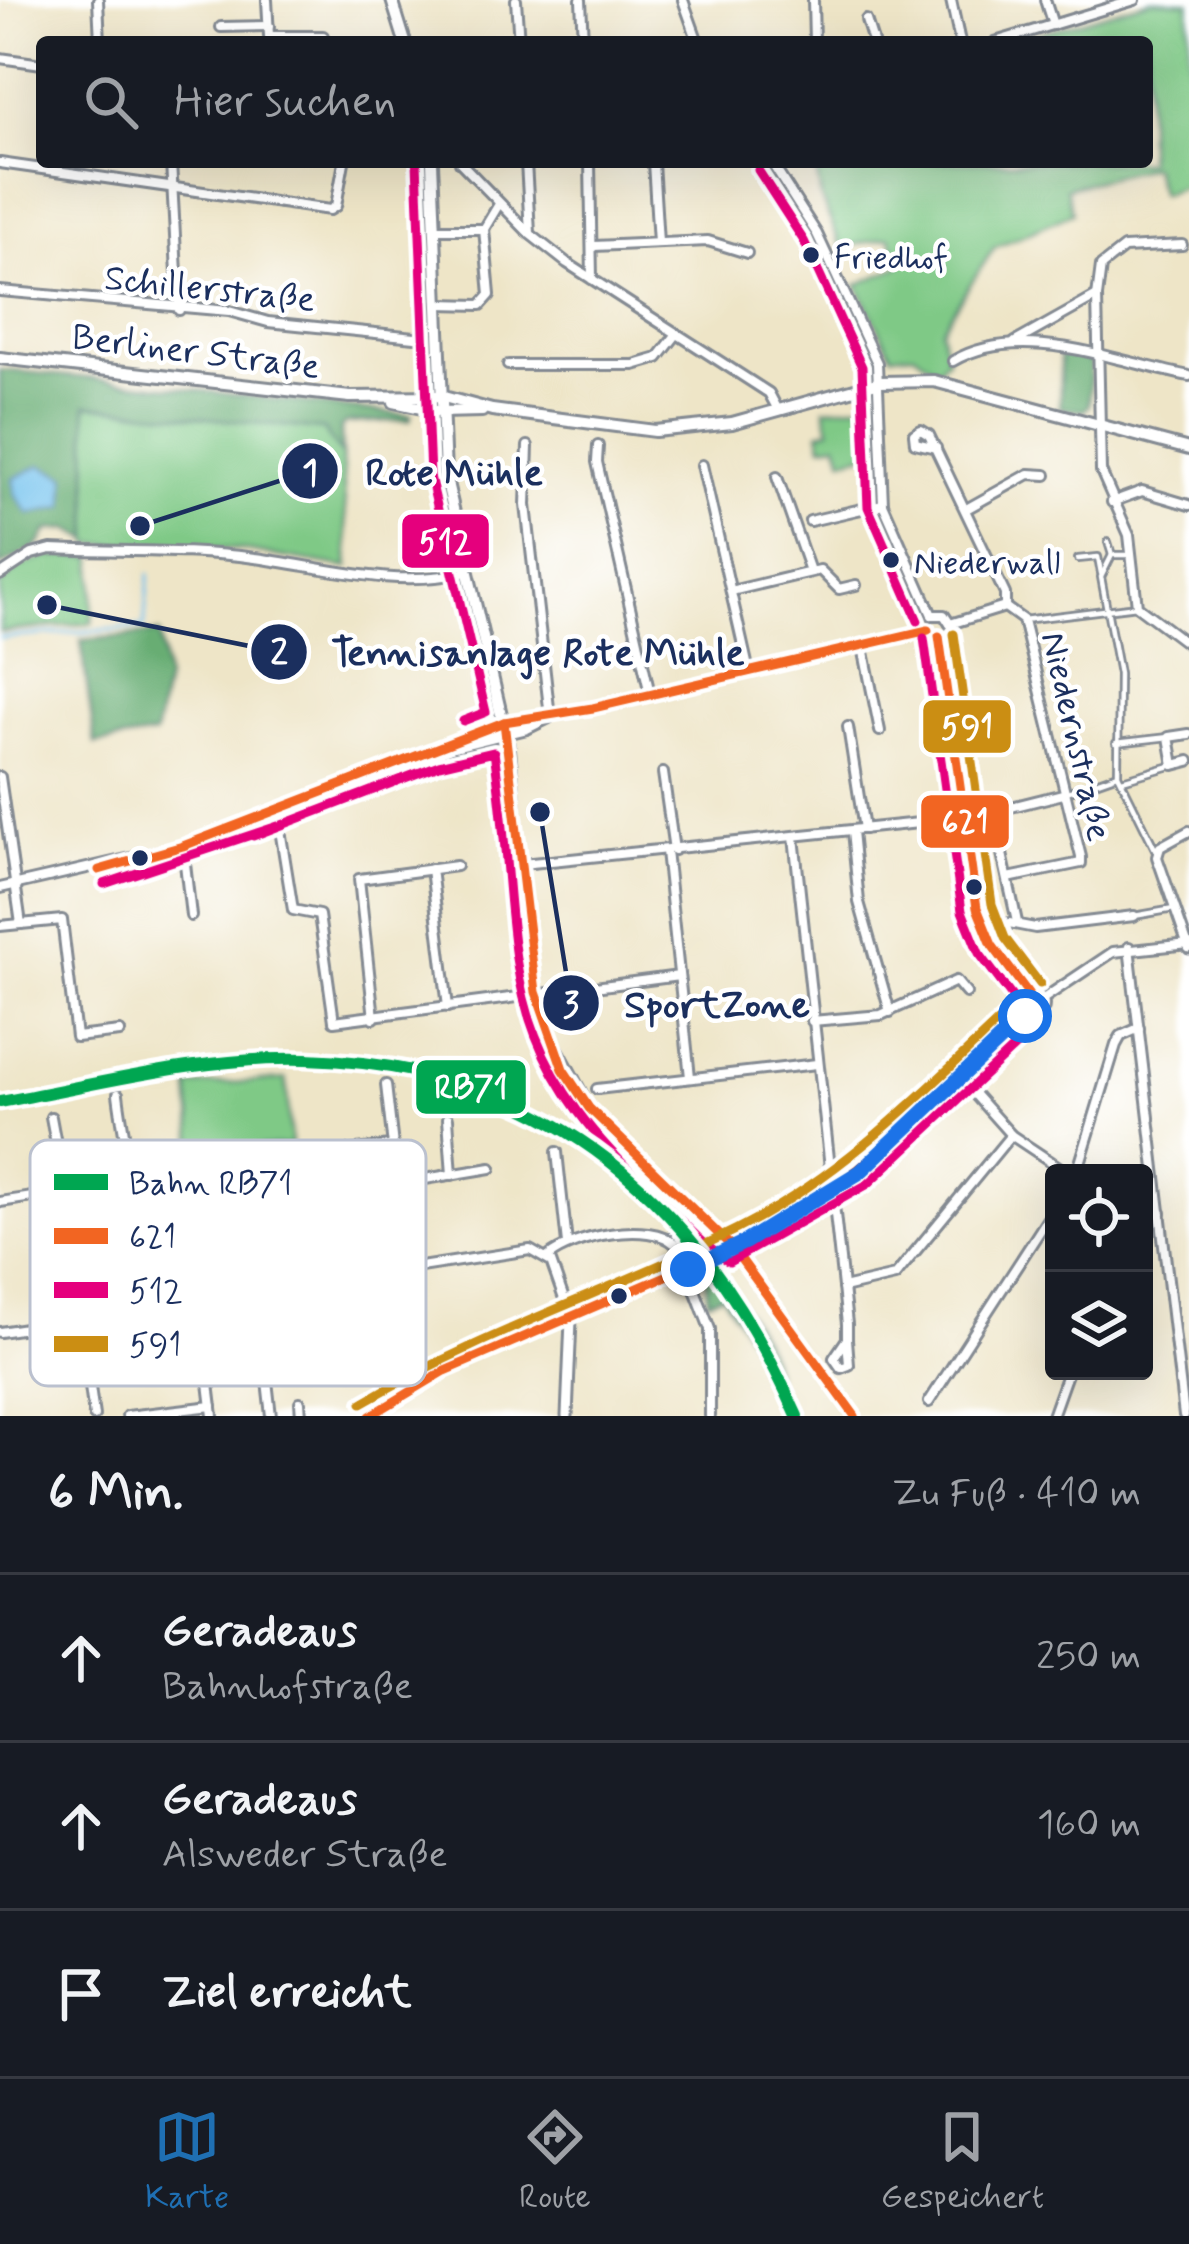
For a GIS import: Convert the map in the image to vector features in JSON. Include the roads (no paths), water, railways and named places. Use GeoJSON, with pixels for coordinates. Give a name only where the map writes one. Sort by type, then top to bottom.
{"type":"FeatureCollection","features":[{"type":"Feature","properties":{"kind":"main road"},"geometry":{"type":"LineString","coordinates":[[392,0],[403,36]]}},
{"type":"Feature","properties":{"kind":"main road"},"geometry":{"type":"LineString","coordinates":[[432,168],[440,412],[449,500],[504,721],[536,992],[554,1048],[589,1108],[732,1247],[855,1416]]}},
{"type":"Feature","properties":{"kind":"main road","name":"Berliner Straße"},"geometry":{"type":"LineString","coordinates":[[0,358],[385,400],[440,412],[492,410]]}},
{"type":"Feature","properties":{"kind":"main road","name":"Berliner Straße"},"geometry":{"type":"LineString","coordinates":[[385,400],[440,396],[492,410],[674,431],[778,410],[880,382],[952,385],[1189,449]]}},
{"type":"Feature","properties":{"kind":"street"},"geometry":{"type":"LineString","coordinates":[[98,0],[100,36]]}},
{"type":"Feature","properties":{"kind":"street"},"geometry":{"type":"LineString","coordinates":[[267,0],[269,36],[323,36]]}},
{"type":"Feature","properties":{"kind":"street"},"geometry":{"type":"LineString","coordinates":[[516,0],[519,36]]}},
{"type":"Feature","properties":{"kind":"street"},"geometry":{"type":"LineString","coordinates":[[581,0],[583,36]]}},
{"type":"Feature","properties":{"kind":"street"},"geometry":{"type":"LineString","coordinates":[[683,0],[696,36]]}},
{"type":"Feature","properties":{"kind":"street"},"geometry":{"type":"LineString","coordinates":[[813,0],[814,36]]}},
{"type":"Feature","properties":{"kind":"street"},"geometry":{"type":"LineString","coordinates":[[951,0],[959,36]]}},
{"type":"Feature","properties":{"kind":"street"},"geometry":{"type":"LineString","coordinates":[[1045,0],[1053,26]]}},
{"type":"Feature","properties":{"kind":"street"},"geometry":{"type":"LineString","coordinates":[[1017,36],[1135,0]]}},
{"type":"Feature","properties":{"kind":"street"},"geometry":{"type":"LineString","coordinates":[[866,20],[871,36]]}},
{"type":"Feature","properties":{"kind":"street"},"geometry":{"type":"LineString","coordinates":[[221,27],[269,26]]}},
{"type":"Feature","properties":{"kind":"street"},"geometry":{"type":"LineString","coordinates":[[0,58],[36,63]]}},
{"type":"Feature","properties":{"kind":"street"},"geometry":{"type":"LineString","coordinates":[[0,163],[36,167]]}},
{"type":"Feature","properties":{"kind":"street"},"geometry":{"type":"LineString","coordinates":[[41,168],[333,210],[343,168]]}},
{"type":"Feature","properties":{"kind":"street"},"geometry":{"type":"LineString","coordinates":[[171,168],[179,310]]}},
{"type":"Feature","properties":{"kind":"street"},"geometry":{"type":"LineString","coordinates":[[466,168],[530,234],[676,335],[770,392],[778,410]]}},
{"type":"Feature","properties":{"kind":"street"},"geometry":{"type":"LineString","coordinates":[[526,168],[530,234]]}},
{"type":"Feature","properties":{"kind":"street"},"geometry":{"type":"LineString","coordinates":[[590,168],[592,279]]}},
{"type":"Feature","properties":{"kind":"street"},"geometry":{"type":"LineString","coordinates":[[653,168],[658,243]]}},
{"type":"Feature","properties":{"kind":"street"},"geometry":{"type":"LineString","coordinates":[[775,168],[823,246],[862,327],[880,382],[883,504],[932,615],[928,630]]}},
{"type":"Feature","properties":{"kind":"street"},"geometry":{"type":"LineString","coordinates":[[438,304],[488,302],[484,229],[499,204]]}},
{"type":"Feature","properties":{"kind":"street"},"geometry":{"type":"LineString","coordinates":[[437,229],[484,229]]}},
{"type":"Feature","properties":{"kind":"street"},"geometry":{"type":"LineString","coordinates":[[594,245],[708,241],[747,253]]}},
{"type":"Feature","properties":{"kind":"street"},"geometry":{"type":"LineString","coordinates":[[1137,606],[1131,551],[1104,485],[1096,426],[1097,296],[1101,266],[1113,254],[1137,245],[1183,245]]}},
{"type":"Feature","properties":{"kind":"street","name":"Schillerstraße"},"geometry":{"type":"LineString","coordinates":[[0,291],[230,311],[268,322],[415,337]]}},
{"type":"Feature","properties":{"kind":"street"},"geometry":{"type":"LineString","coordinates":[[953,361],[982,347],[1013,342],[1046,327],[1084,298],[1097,296]]}},
{"type":"Feature","properties":{"kind":"street"},"geometry":{"type":"LineString","coordinates":[[508,364],[634,365],[658,358],[676,335]]}},
{"type":"Feature","properties":{"kind":"street"},"geometry":{"type":"LineString","coordinates":[[1013,342],[1189,376]]}},
{"type":"Feature","properties":{"kind":"street"},"geometry":{"type":"LineString","coordinates":[[527,446],[526,505],[550,717]]}},
{"type":"Feature","properties":{"kind":"street"},"geometry":{"type":"LineString","coordinates":[[598,446],[597,462],[650,694]]}},
{"type":"Feature","properties":{"kind":"street"},"geometry":{"type":"LineString","coordinates":[[936,448],[968,508],[1005,607],[1023,620],[1137,606],[1188,643]]}},
{"type":"Feature","properties":{"kind":"street"},"geometry":{"type":"LineString","coordinates":[[702,465],[749,672]]}},
{"type":"Feature","properties":{"kind":"street"},"geometry":{"type":"LineString","coordinates":[[968,508],[1029,474],[1046,476]]}},
{"type":"Feature","properties":{"kind":"street"},"geometry":{"type":"LineString","coordinates":[[777,477],[810,571]]}},
{"type":"Feature","properties":{"kind":"street"},"geometry":{"type":"LineString","coordinates":[[1112,502],[1142,491],[1189,505]]}},
{"type":"Feature","properties":{"kind":"street"},"geometry":{"type":"LineString","coordinates":[[810,521],[883,504]]}},
{"type":"Feature","properties":{"kind":"street"},"geometry":{"type":"LineString","coordinates":[[1101,577],[1112,555],[1108,542]]}},
{"type":"Feature","properties":{"kind":"street"},"geometry":{"type":"LineString","coordinates":[[0,574],[32,554],[51,549],[257,558],[350,574],[432,578],[466,572]]}},
{"type":"Feature","properties":{"kind":"street"},"geometry":{"type":"LineString","coordinates":[[1112,555],[1131,551]]}},
{"type":"Feature","properties":{"kind":"street"},"geometry":{"type":"LineString","coordinates":[[426,1382],[692,1267],[831,1191],[961,1080],[1025,1016],[1040,1014],[1043,999],[1097,960],[1129,947],[1188,945],[1157,853],[1120,777],[1116,743],[1119,674],[1103,609],[1098,557],[1078,559]]}},
{"type":"Feature","properties":{"kind":"street"},"geometry":{"type":"LineString","coordinates":[[731,590],[810,571],[825,572],[839,589],[856,585]]}},
{"type":"Feature","properties":{"kind":"street"},"geometry":{"type":"LineString","coordinates":[[1005,607],[950,623],[939,636],[967,901],[981,932],[1024,995],[1025,1016]]}},
{"type":"Feature","properties":{"kind":"street"},"geometry":{"type":"LineString","coordinates":[[932,615],[944,615],[950,623]]}},
{"type":"Feature","properties":{"kind":"street","name":"Niedernstraße"},"geometry":{"type":"LineString","coordinates":[[1008,878],[1081,863],[1023,620]]}},
{"type":"Feature","properties":{"kind":"street"},"geometry":{"type":"LineString","coordinates":[[0,888],[183,846],[435,752],[504,721],[550,717],[928,630],[939,636]]}},
{"type":"Feature","properties":{"kind":"street"},"geometry":{"type":"LineString","coordinates":[[863,647],[880,731]]}},
{"type":"Feature","properties":{"kind":"street"},"geometry":{"type":"LineString","coordinates":[[848,728],[865,829]]}},
{"type":"Feature","properties":{"kind":"street"},"geometry":{"type":"LineString","coordinates":[[1116,743],[1189,734]]}},
{"type":"Feature","properties":{"kind":"street"},"geometry":{"type":"LineString","coordinates":[[1169,737],[1174,765]]}},
{"type":"Feature","properties":{"kind":"street"},"geometry":{"type":"LineString","coordinates":[[522,864],[961,816],[994,817],[1003,809],[1189,761]]}},
{"type":"Feature","properties":{"kind":"street"},"geometry":{"type":"LineString","coordinates":[[663,773],[690,1077]]}},
{"type":"Feature","properties":{"kind":"street"},"geometry":{"type":"LineString","coordinates":[[0,777],[21,924]]}},
{"type":"Feature","properties":{"kind":"street"},"geometry":{"type":"LineString","coordinates":[[277,811],[293,910],[319,915],[334,1022],[680,976]]}},
{"type":"Feature","properties":{"kind":"street"},"geometry":{"type":"LineString","coordinates":[[994,817],[1017,922]]}},
{"type":"Feature","properties":{"kind":"street"},"geometry":{"type":"LineString","coordinates":[[852,831],[859,902],[890,1012]]}},
{"type":"Feature","properties":{"kind":"street"},"geometry":{"type":"LineString","coordinates":[[1157,853],[1189,831]]}},
{"type":"Feature","properties":{"kind":"street"},"geometry":{"type":"LineString","coordinates":[[794,837],[847,1339]]}},
{"type":"Feature","properties":{"kind":"street"},"geometry":{"type":"LineString","coordinates":[[183,846],[191,916]]}},
{"type":"Feature","properties":{"kind":"street"},"geometry":{"type":"LineString","coordinates":[[374,1018],[359,879],[456,866]]}},
{"type":"Feature","properties":{"kind":"street"},"geometry":{"type":"LineString","coordinates":[[431,869],[448,1006]]}},
{"type":"Feature","properties":{"kind":"street"},"geometry":{"type":"LineString","coordinates":[[981,932],[1017,922],[1035,928],[1134,916],[1189,902]]}},
{"type":"Feature","properties":{"kind":"street"},"geometry":{"type":"LineString","coordinates":[[0,926],[62,920],[76,1037],[120,1032]]}},
{"type":"Feature","properties":{"kind":"street"},"geometry":{"type":"LineString","coordinates":[[1129,947],[1184,1416]]}},
{"type":"Feature","properties":{"kind":"street"},"geometry":{"type":"LineString","coordinates":[[812,1021],[890,1012],[956,981],[966,993]]}},
{"type":"Feature","properties":{"kind":"street"},"geometry":{"type":"LineString","coordinates":[[1024,995],[1043,999]]}},
{"type":"Feature","properties":{"kind":"street"},"geometry":{"type":"LineString","coordinates":[[1076,1164],[1116,1045],[1121,1036],[1139,1028]]}},
{"type":"Feature","properties":{"kind":"street"},"geometry":{"type":"LineString","coordinates":[[597,1089],[817,1064]]}},
{"type":"Feature","properties":{"kind":"street"},"geometry":{"type":"LineString","coordinates":[[961,1080],[1011,1135],[1058,1164]]}},
{"type":"Feature","properties":{"kind":"street"},"geometry":{"type":"LineString","coordinates":[[386,1085],[390,1140]]}},
{"type":"Feature","properties":{"kind":"street"},"geometry":{"type":"LineString","coordinates":[[118,1094],[124,1140]]}},
{"type":"Feature","properties":{"kind":"street"},"geometry":{"type":"LineString","coordinates":[[51,1117],[55,1140]]}},
{"type":"Feature","properties":{"kind":"street"},"geometry":{"type":"LineString","coordinates":[[448,1118],[452,1175]]}},
{"type":"Feature","properties":{"kind":"street"},"geometry":{"type":"LineString","coordinates":[[843,1288],[896,1276],[1011,1135]]}},
{"type":"Feature","properties":{"kind":"street"},"geometry":{"type":"LineString","coordinates":[[557,1152],[567,1244]]}},
{"type":"Feature","properties":{"kind":"street"},"geometry":{"type":"LineString","coordinates":[[426,1179],[491,1168]]}},
{"type":"Feature","properties":{"kind":"street"},"geometry":{"type":"LineString","coordinates":[[0,1202],[30,1197]]}},
{"type":"Feature","properties":{"kind":"street"},"geometry":{"type":"LineString","coordinates":[[1153,1214],[1161,1213]]}},
{"type":"Feature","properties":{"kind":"street"},"geometry":{"type":"LineString","coordinates":[[692,1267],[711,1245],[701,1214]]}},
{"type":"Feature","properties":{"kind":"street"},"geometry":{"type":"LineString","coordinates":[[929,1402],[1045,1223]]}},
{"type":"Feature","properties":{"kind":"street"},"geometry":{"type":"LineString","coordinates":[[547,1257],[567,1244],[645,1232],[667,1236],[675,1244]]}},
{"type":"Feature","properties":{"kind":"street"},"geometry":{"type":"LineString","coordinates":[[426,1265],[530,1250],[547,1257],[571,1320],[564,1414]]}},
{"type":"Feature","properties":{"kind":"street"},"geometry":{"type":"LineString","coordinates":[[692,1267],[710,1329],[710,1416]]}},
{"type":"Feature","properties":{"kind":"street"},"geometry":{"type":"LineString","coordinates":[[0,1332],[30,1327]]}},
{"type":"Feature","properties":{"kind":"street"},"geometry":{"type":"LineString","coordinates":[[1052,1416],[1066,1380]]}},
{"type":"Feature","properties":{"kind":"street"},"geometry":{"type":"LineString","coordinates":[[90,1386],[94,1416]]}},
{"type":"Feature","properties":{"kind":"street"},"geometry":{"type":"LineString","coordinates":[[268,1386],[271,1416]]}},
{"type":"Feature","properties":{"kind":"street"},"geometry":{"type":"LineString","coordinates":[[370,1416],[420,1386]]}},
{"type":"Feature","properties":{"kind":"street"},"geometry":{"type":"LineString","coordinates":[[300,1402],[301,1416]]}},
{"type":"Feature","properties":{"kind":"street"},"geometry":{"type":"LineString","coordinates":[[127,1416],[212,1411]]}},
{"type":"Feature","properties":{"kind":"water"},"geometry":{"type":"Polygon","coordinates":[[[41,465],[66,476],[65,507],[29,514],[15,494],[13,479],[41,465]]]}},
{"type":"Feature","properties":{"kind":"waterway"},"geometry":{"type":"LineString","coordinates":[[0,638],[144,627],[149,574]]}},
{"type":"Feature","properties":{"kind":"rail line","name":"RB71"},"geometry":{"type":"LineString","coordinates":[[0,1102],[152,1073],[267,1059],[393,1067],[472,1087],[544,1118],[607,1160],[664,1211],[715,1271],[759,1339],[797,1416]]}},
{"type":"Feature","properties":{"kind":"place","name":"Friedhof"},"geometry":{"type":"Point","coordinates":[811,255]}},
{"type":"Feature","properties":{"kind":"place","name":"Rote Mühle"},"geometry":{"type":"Point","coordinates":[140,526]}},
{"type":"Feature","properties":{"kind":"place","name":"Niederwall"},"geometry":{"type":"Point","coordinates":[891,560]}},
{"type":"Feature","properties":{"kind":"place","name":"Tennisanlage Rote Mühle"},"geometry":{"type":"Point","coordinates":[47,605]}},
{"type":"Feature","properties":{"kind":"place","name":"SportZone"},"geometry":{"type":"Point","coordinates":[540,812]}}]}
